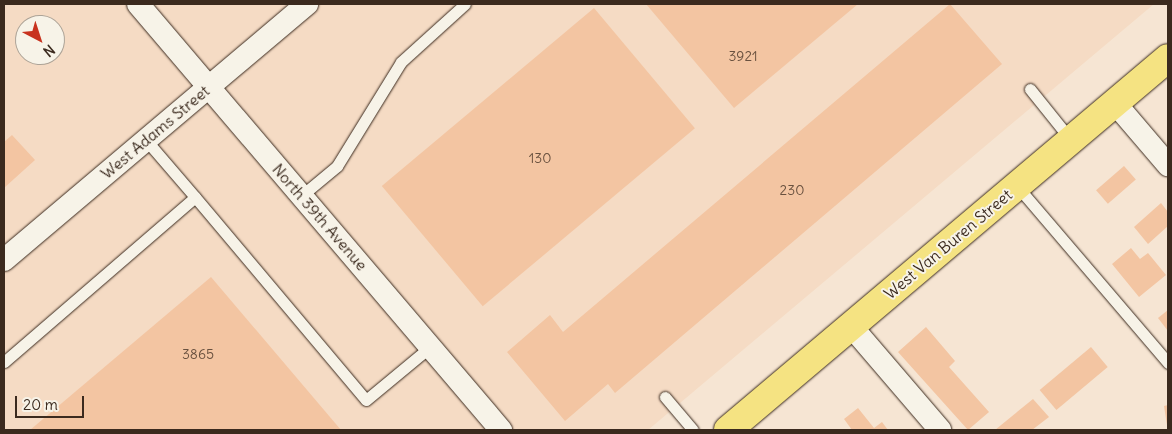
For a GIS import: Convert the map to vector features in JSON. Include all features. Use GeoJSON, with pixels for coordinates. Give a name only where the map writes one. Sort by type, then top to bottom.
{"type":"FeatureCollection","features":[{"type":"Feature","properties":{"kind":"main road","name":"West Van Buren Street"},"geometry":{"type":"LineString","coordinates":[[728,430],[1168,58]]}},
{"type":"Feature","properties":{"kind":"street","name":"North 39th Avenue"},"geometry":{"type":"LineString","coordinates":[[138,4],[501,430]]}},
{"type":"Feature","properties":{"kind":"street","name":"West Adams Street"},"geometry":{"type":"LineString","coordinates":[[5,257],[307,4]]}},
{"type":"Feature","properties":{"kind":"street"},"geometry":{"type":"LineString","coordinates":[[1115,103],[1168,165]]}},
{"type":"Feature","properties":{"kind":"street"},"geometry":{"type":"LineString","coordinates":[[851,326],[940,430]]}},
{"type":"Feature","properties":{"kind":"lane"},"geometry":{"type":"LineString","coordinates":[[301,196],[337,166],[401,62],[465,4]]}},
{"type":"Feature","properties":{"kind":"lane"},"geometry":{"type":"LineString","coordinates":[[1030,89],[1071,140]]}},
{"type":"Feature","properties":{"kind":"lane"},"geometry":{"type":"LineString","coordinates":[[146,140],[366,400],[430,347]]}},
{"type":"Feature","properties":{"kind":"lane"},"geometry":{"type":"LineString","coordinates":[[1017,186],[1168,362]]}},
{"type":"Feature","properties":{"kind":"lane"},"geometry":{"type":"LineString","coordinates":[[4,362],[195,197]]}},
{"type":"Feature","properties":{"kind":"lane"},"geometry":{"type":"LineString","coordinates":[[665,397],[693,430]]}},
{"type":"Feature","properties":{"kind":"shaded area"},"geometry":{"type":"Polygon","coordinates":[[[4,4],[1154,4],[648,430],[4,430],[4,4]]]}},
{"type":"Feature","properties":{"kind":"building"},"geometry":{"type":"Polygon","coordinates":[[[646,4],[858,4],[734,108],[646,4]]]}},
{"type":"Feature","properties":{"kind":"building"},"geometry":{"type":"Polygon","coordinates":[[[950,4],[1002,64],[615,393],[608,384],[565,421],[507,352],[550,315],[563,332],[950,4]]]}},
{"type":"Feature","properties":{"kind":"building"},"geometry":{"type":"Polygon","coordinates":[[[594,8],[695,128],[483,306],[382,186],[594,8]]]}},
{"type":"Feature","properties":{"kind":"building"},"geometry":{"type":"Polygon","coordinates":[[[12,135],[35,160],[4,188],[4,142],[12,135]]]}},
{"type":"Feature","properties":{"kind":"building"},"geometry":{"type":"Polygon","coordinates":[[[1124,166],[1136,180],[1108,204],[1096,190],[1124,166]]]}},
{"type":"Feature","properties":{"kind":"building"},"geometry":{"type":"Polygon","coordinates":[[[1161,203],[1168,212],[1168,226],[1148,244],[1134,227],[1161,203]]]}},
{"type":"Feature","properties":{"kind":"building"},"geometry":{"type":"Polygon","coordinates":[[[1131,248],[1140,259],[1148,253],[1166,275],[1139,297],[1112,264],[1131,248]]]}},
{"type":"Feature","properties":{"kind":"building"},"geometry":{"type":"Polygon","coordinates":[[[211,277],[341,430],[30,430],[211,277]]]}},
{"type":"Feature","properties":{"kind":"building"},"geometry":{"type":"Polygon","coordinates":[[[1168,310],[1168,331],[1158,318],[1168,310]]]}},
{"type":"Feature","properties":{"kind":"building"},"geometry":{"type":"Polygon","coordinates":[[[926,327],[955,361],[949,367],[989,412],[968,430],[898,352],[926,327]]]}},
{"type":"Feature","properties":{"kind":"building"},"geometry":{"type":"Polygon","coordinates":[[[1091,347],[1108,367],[1056,410],[1040,390],[1091,347]]]}},
{"type":"Feature","properties":{"kind":"building"},"geometry":{"type":"Polygon","coordinates":[[[1033,399],[1049,417],[1032,430],[995,430],[1033,399]]]}},
{"type":"Feature","properties":{"kind":"building"},"geometry":{"type":"Polygon","coordinates":[[[1168,405],[1168,425],[1167,425],[1164,406],[1168,405]]]}},
{"type":"Feature","properties":{"kind":"building"},"geometry":{"type":"Polygon","coordinates":[[[858,408],[874,428],[882,422],[888,430],[852,430],[844,419],[858,408]]]}}]}
